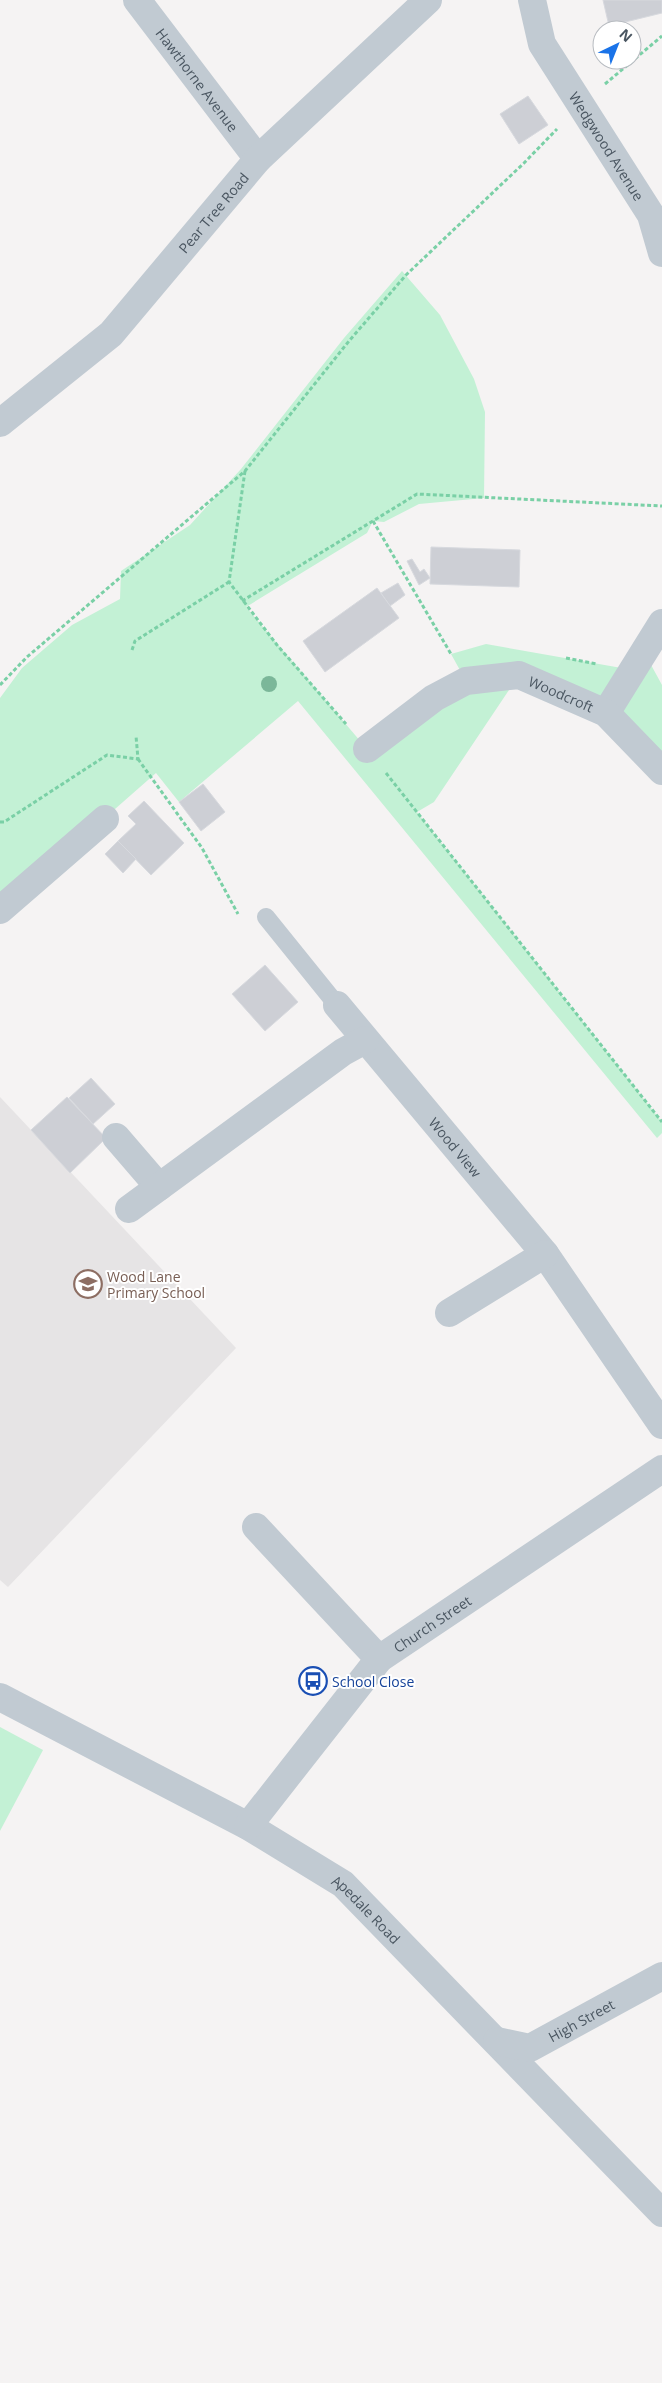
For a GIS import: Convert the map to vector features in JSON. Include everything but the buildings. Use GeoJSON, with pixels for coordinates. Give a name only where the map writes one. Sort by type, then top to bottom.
{"type":"FeatureCollection","features":[{"type":"Feature","properties":{"kind":"street","name":"Hawthorne Avenue"},"geometry":{"type":"LineString","coordinates":[[137,0],[258,159]]}},
{"type":"Feature","properties":{"kind":"street","name":"Pear Tree Road"},"geometry":{"type":"LineString","coordinates":[[0,422],[112,334],[258,159],[428,0]]}},
{"type":"Feature","properties":{"kind":"street","name":"Wedgwood Avenue"},"geometry":{"type":"LineString","coordinates":[[532,0],[542,44],[650,215],[662,253]]}},
{"type":"Feature","properties":{"kind":"street"},"geometry":{"type":"LineString","coordinates":[[606,713],[662,623]]}},
{"type":"Feature","properties":{"kind":"street","name":"Woodcroft"},"geometry":{"type":"LineString","coordinates":[[367,749],[434,698],[466,681],[519,675],[606,713],[662,771]]}},
{"type":"Feature","properties":{"kind":"street"},"geometry":{"type":"LineString","coordinates":[[0,910],[105,819]]}},
{"type":"Feature","properties":{"kind":"street","name":"Wood View"},"geometry":{"type":"LineString","coordinates":[[337,1005],[545,1254],[662,1424]]}},
{"type":"Feature","properties":{"kind":"street"},"geometry":{"type":"LineString","coordinates":[[129,1209],[343,1052],[365,1040]]}},
{"type":"Feature","properties":{"kind":"street"},"geometry":{"type":"LineString","coordinates":[[116,1138],[159,1187]]}},
{"type":"Feature","properties":{"kind":"street"},"geometry":{"type":"LineString","coordinates":[[449,1313],[545,1254]]}},
{"type":"Feature","properties":{"kind":"street","name":"Church Street"},"geometry":{"type":"LineString","coordinates":[[248,1826],[379,1659],[662,1469]]}},
{"type":"Feature","properties":{"kind":"street"},"geometry":{"type":"LineString","coordinates":[[256,1528],[379,1659]]}},
{"type":"Feature","properties":{"kind":"street","name":"Apedale Road"},"geometry":{"type":"LineString","coordinates":[[0,1697],[248,1826],[343,1884],[662,2213]]}},
{"type":"Feature","properties":{"kind":"street","name":"High Street"},"geometry":{"type":"LineString","coordinates":[[497,2041],[530,2048],[662,1976]]}},
{"type":"Feature","properties":{"kind":"lane"},"geometry":{"type":"LineString","coordinates":[[266,917],[337,1005]]}},
{"type":"Feature","properties":{"kind":"path"},"geometry":{"type":"LineString","coordinates":[[0,685],[27,657],[245,472],[348,341],[406,276],[524,163],[580,104],[662,36]]}},
{"type":"Feature","properties":{"kind":"path"},"geometry":{"type":"LineString","coordinates":[[245,472],[230,582],[242,601],[367,749],[662,1122]]}},
{"type":"Feature","properties":{"kind":"path"},"geometry":{"type":"LineString","coordinates":[[242,601],[417,494],[662,506]]}},
{"type":"Feature","properties":{"kind":"path"},"geometry":{"type":"LineString","coordinates":[[373,520],[466,681]]}},
{"type":"Feature","properties":{"kind":"path"},"geometry":{"type":"LineString","coordinates":[[132,650],[135,641],[230,582]]}},
{"type":"Feature","properties":{"kind":"path"},"geometry":{"type":"LineString","coordinates":[[136,736],[138,759],[202,848],[240,918]]}},
{"type":"Feature","properties":{"kind":"path"},"geometry":{"type":"LineString","coordinates":[[0,822],[4,822],[106,755],[138,759]]}},
{"type":"Feature","properties":{"kind":"shaded area","name":"Wood Lane Primary School"},"geometry":{"type":"Polygon","coordinates":[[[0,1097],[236,1348],[8,1587],[0,1580],[0,1097]]]}},
{"type":"Feature","properties":{"kind":"green space"},"geometry":{"type":"Polygon","coordinates":[[[402,271],[440,315],[474,379],[485,412],[484,498],[419,504],[384,522],[373,521],[367,533],[246,607],[367,749],[466,681],[451,654],[486,644],[633,670],[644,652],[662,685],[662,771],[606,713],[519,675],[434,802],[417,812],[662,1122],[662,1133],[657,1138],[298,701],[179,802],[156,773],[0,910],[0,698],[22,668],[72,625],[120,599],[121,571],[190,525],[241,469],[344,338],[402,271]]]}},
{"type":"Feature","properties":{"kind":"green space"},"geometry":{"type":"Polygon","coordinates":[[[0,1727],[43,1750],[0,1831],[0,1727]]]}},
{"type":"Feature","properties":{"kind":"place","name":"Wood Lane Primary School"},"geometry":{"type":"Point","coordinates":[88,1284]}},
{"type":"Feature","properties":{"kind":"place","name":"School Close"},"geometry":{"type":"Point","coordinates":[313,1681]}}]}
